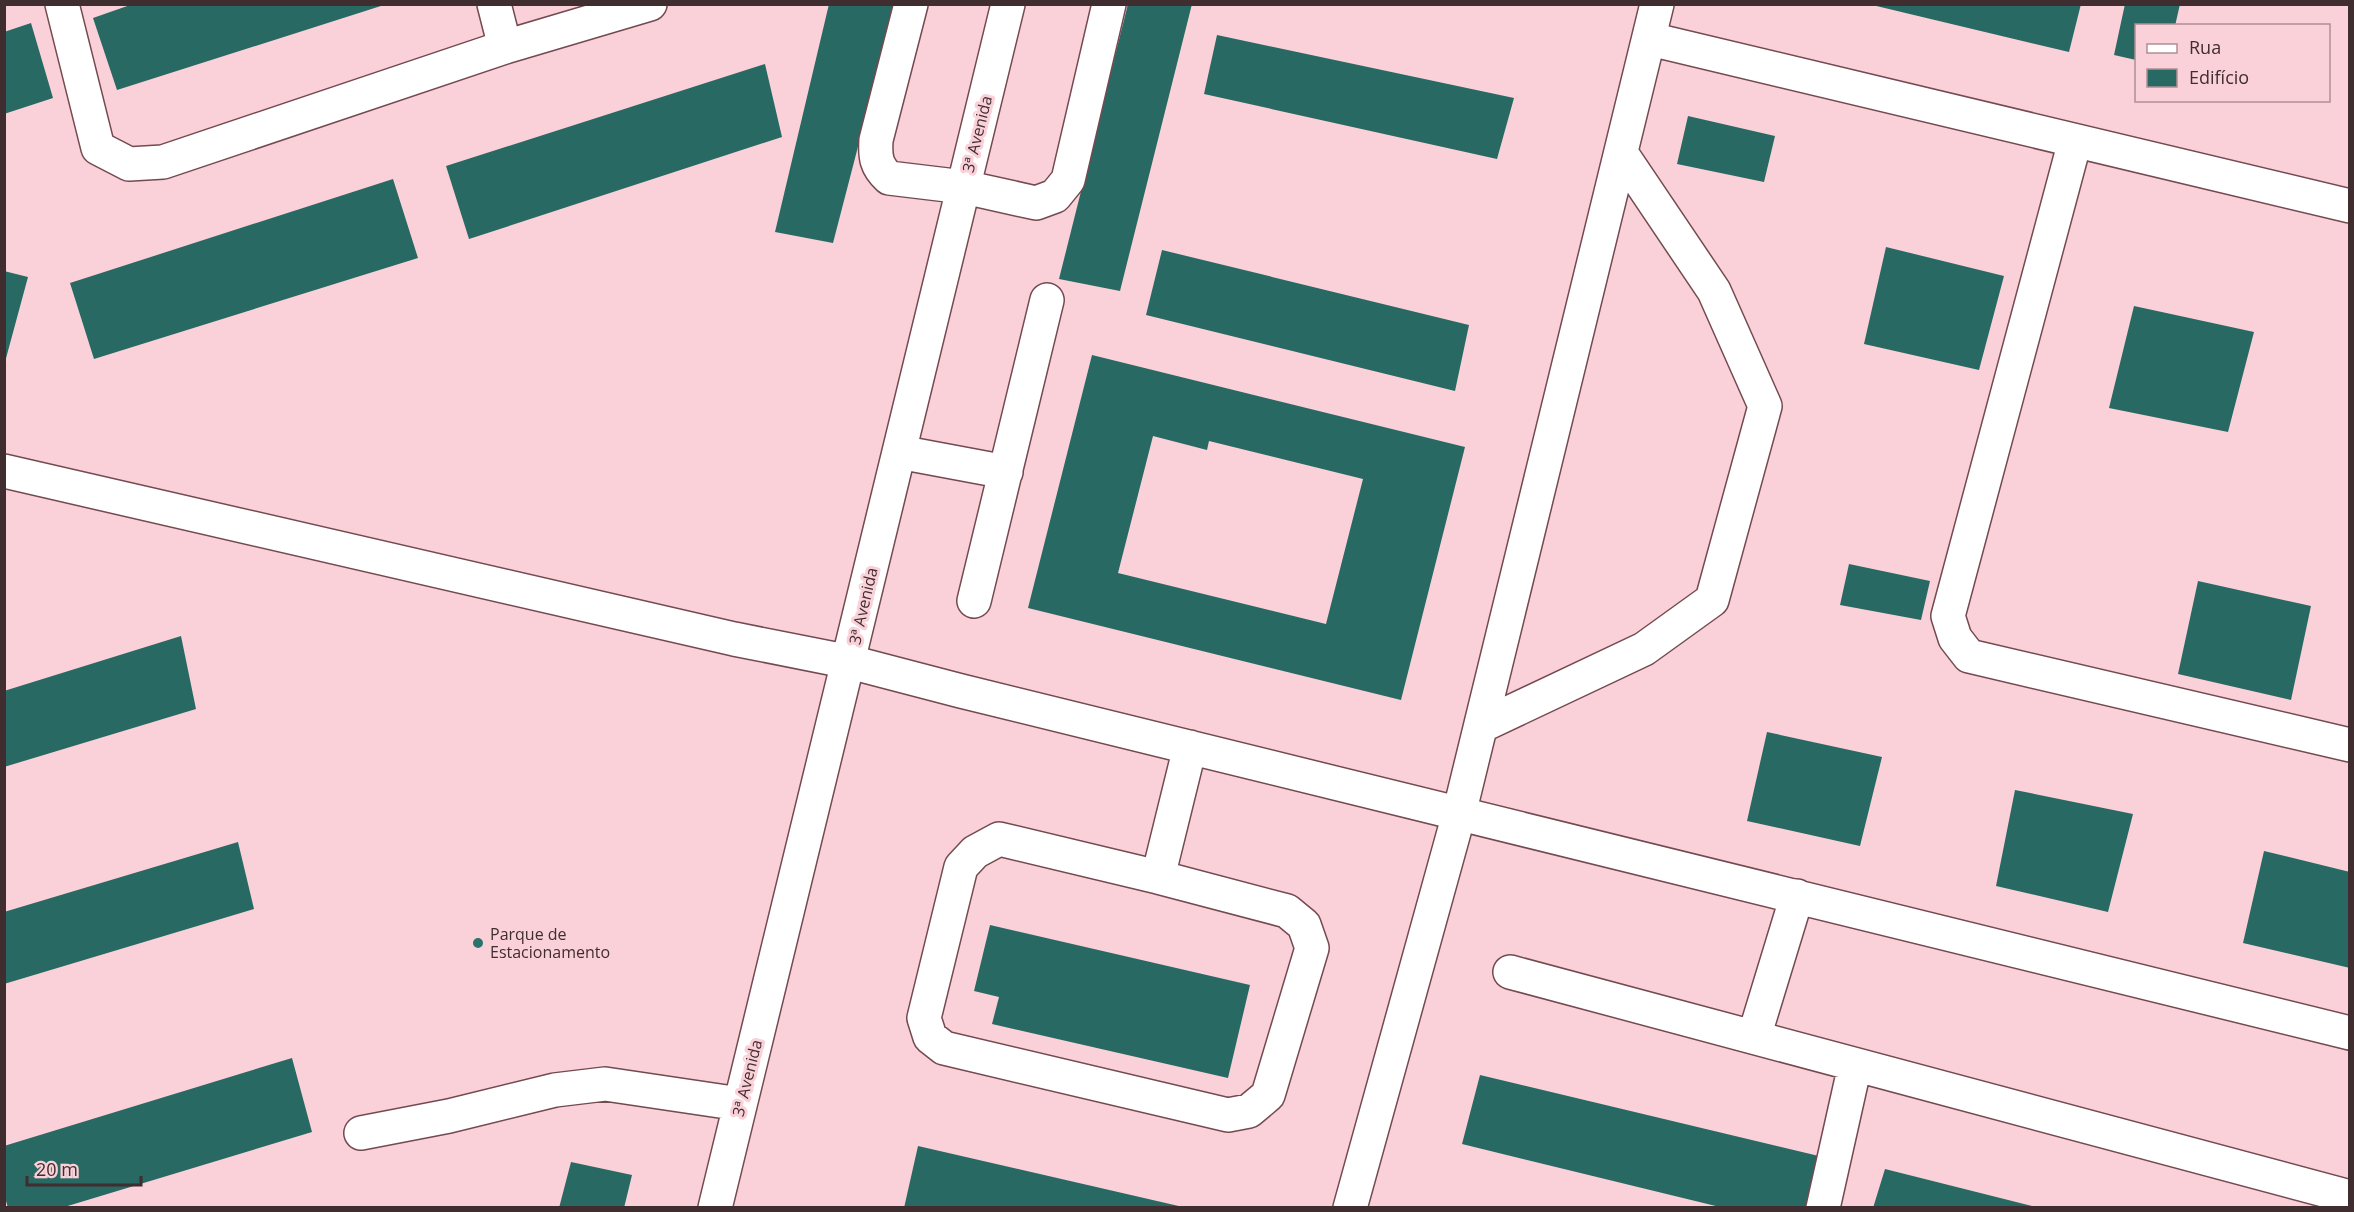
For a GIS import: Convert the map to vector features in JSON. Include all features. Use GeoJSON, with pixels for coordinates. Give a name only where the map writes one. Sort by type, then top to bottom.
{"type":"FeatureCollection","features":[{"type":"Feature","properties":{"kind":"street"},"geometry":{"type":"LineString","coordinates":[[62,4],[98,148],[129,164],[163,162],[505,47],[650,4]]}},
{"type":"Feature","properties":{"kind":"street"},"geometry":{"type":"LineString","coordinates":[[494,4],[505,47]]}},
{"type":"Feature","properties":{"kind":"street"},"geometry":{"type":"LineString","coordinates":[[911,4],[876,140],[875,158],[880,170],[889,178],[964,187],[1036,203],[1055,196],[1068,180],[1109,4]]}},
{"type":"Feature","properties":{"kind":"street","name":"3ª Avenida"},"geometry":{"type":"LineString","coordinates":[[715,1208],[850,662],[1008,4]]}},
{"type":"Feature","properties":{"kind":"street"},"geometry":{"type":"LineString","coordinates":[[1350,1208],[1459,814],[1657,4]]}},
{"type":"Feature","properties":{"kind":"street"},"geometry":{"type":"LineString","coordinates":[[1650,39],[2349,207]]}},
{"type":"Feature","properties":{"kind":"street"},"geometry":{"type":"LineString","coordinates":[[2075,141],[1948,616],[1955,639],[1970,656],[2349,745]]}},
{"type":"Feature","properties":{"kind":"street"},"geometry":{"type":"LineString","coordinates":[[1481,726],[1644,649],[1712,600],[1765,406],[1714,291],[1621,153]]}},
{"type":"Feature","properties":{"kind":"street"},"geometry":{"type":"LineString","coordinates":[[974,601],[1047,300]]}},
{"type":"Feature","properties":{"kind":"street"},"geometry":{"type":"LineString","coordinates":[[899,452],[1006,472]]}},
{"type":"Feature","properties":{"kind":"street"},"geometry":{"type":"LineString","coordinates":[[4,471],[734,639],[850,662],[2349,1033]]}},
{"type":"Feature","properties":{"kind":"street"},"geometry":{"type":"LineString","coordinates":[[1158,877],[1190,747]]}},
{"type":"Feature","properties":{"kind":"street"},"geometry":{"type":"LineString","coordinates":[[999,839],[1158,877],[1287,911],[1304,925],[1312,948],[1268,1095],[1249,1111],[1228,1115],[944,1048],[930,1037],[924,1018],[961,867],[975,852],[999,839]]}},
{"type":"Feature","properties":{"kind":"street"},"geometry":{"type":"LineString","coordinates":[[1754,1037],[1797,896]]}},
{"type":"Feature","properties":{"kind":"street"},"geometry":{"type":"LineString","coordinates":[[1510,972],[2349,1197]]}},
{"type":"Feature","properties":{"kind":"street"},"geometry":{"type":"LineString","coordinates":[[1823,1208],[1855,1065]]}},
{"type":"Feature","properties":{"kind":"street"},"geometry":{"type":"LineString","coordinates":[[361,1133],[449,1116],[555,1090],[604,1084],[740,1104]]}},
{"type":"Feature","properties":{"kind":"building"},"geometry":{"type":"Polygon","coordinates":[[[133,4],[384,5],[117,90],[93,18],[133,4]]]}},
{"type":"Feature","properties":{"kind":"building"},"geometry":{"type":"Polygon","coordinates":[[[829,4],[895,4],[833,243],[775,232],[829,4]]]}},
{"type":"Feature","properties":{"kind":"building"},"geometry":{"type":"Polygon","coordinates":[[[1128,4],[1192,4],[1120,291],[1059,279],[1128,4]]]}},
{"type":"Feature","properties":{"kind":"building"},"geometry":{"type":"Polygon","coordinates":[[[1868,4],[2081,4],[2069,52],[1868,4]]]}},
{"type":"Feature","properties":{"kind":"building"},"geometry":{"type":"Polygon","coordinates":[[[2125,4],[2180,4],[2175,24],[2135,24],[2135,60],[2114,55],[2125,4]]]}},
{"type":"Feature","properties":{"kind":"building"},"geometry":{"type":"Polygon","coordinates":[[[31,23],[53,98],[4,114],[4,32],[31,23]]]}},
{"type":"Feature","properties":{"kind":"building"},"geometry":{"type":"Polygon","coordinates":[[[1217,35],[1514,98],[1497,159],[1204,94],[1217,35]]]}},
{"type":"Feature","properties":{"kind":"building"},"geometry":{"type":"Polygon","coordinates":[[[765,64],[782,137],[469,239],[446,166],[765,64]]]}},
{"type":"Feature","properties":{"kind":"building"},"geometry":{"type":"Polygon","coordinates":[[[1688,116],[1775,136],[1764,182],[1677,164],[1688,116]]]}},
{"type":"Feature","properties":{"kind":"building"},"geometry":{"type":"Polygon","coordinates":[[[393,179],[418,258],[94,359],[70,283],[393,179]]]}},
{"type":"Feature","properties":{"kind":"building"},"geometry":{"type":"Polygon","coordinates":[[[1886,247],[2004,276],[1979,370],[1864,344],[1886,247]]]}},
{"type":"Feature","properties":{"kind":"building"},"geometry":{"type":"Polygon","coordinates":[[[1162,250],[1469,325],[1455,391],[1146,315],[1162,250]]]}},
{"type":"Feature","properties":{"kind":"building"},"geometry":{"type":"Polygon","coordinates":[[[4,271],[28,277],[5,362],[4,362],[4,271]]]}},
{"type":"Feature","properties":{"kind":"building"},"geometry":{"type":"Polygon","coordinates":[[[2134,306],[2254,332],[2228,432],[2109,408],[2134,306]]]}},
{"type":"Feature","properties":{"kind":"building"},"geometry":{"type":"Polygon","coordinates":[[[1092,355],[1465,447],[1401,700],[1028,608],[1092,355]],[[1153,436],[1118,573],[1326,624],[1363,479],[1209,441],[1207,450],[1153,436]]]}},
{"type":"Feature","properties":{"kind":"building"},"geometry":{"type":"Polygon","coordinates":[[[1849,564],[1930,581],[1921,620],[1840,605],[1849,564]]]}},
{"type":"Feature","properties":{"kind":"building"},"geometry":{"type":"Polygon","coordinates":[[[2198,581],[2311,606],[2291,700],[2178,674],[2198,581]]]}},
{"type":"Feature","properties":{"kind":"building"},"geometry":{"type":"Polygon","coordinates":[[[181,636],[196,709],[4,767],[4,691],[181,636]]]}},
{"type":"Feature","properties":{"kind":"building"},"geometry":{"type":"Polygon","coordinates":[[[1767,732],[1882,757],[1860,846],[1747,821],[1767,732]]]}},
{"type":"Feature","properties":{"kind":"building"},"geometry":{"type":"Polygon","coordinates":[[[2015,790],[2133,814],[2108,912],[1996,886],[2015,790]]]}},
{"type":"Feature","properties":{"kind":"building"},"geometry":{"type":"Polygon","coordinates":[[[238,842],[254,909],[4,984],[4,912],[238,842]]]}},
{"type":"Feature","properties":{"kind":"building"},"geometry":{"type":"Polygon","coordinates":[[[2264,851],[2350,872],[2350,968],[2243,943],[2264,851]]]}},
{"type":"Feature","properties":{"kind":"building"},"geometry":{"type":"Polygon","coordinates":[[[990,925],[1250,985],[1228,1078],[992,1024],[999,997],[974,991],[990,925]]]}},
{"type":"Feature","properties":{"kind":"building"},"geometry":{"type":"Polygon","coordinates":[[[292,1058],[312,1132],[61,1208],[8,1208],[4,1194],[4,1146],[292,1058]]]}},
{"type":"Feature","properties":{"kind":"building"},"geometry":{"type":"Polygon","coordinates":[[[1480,1075],[1823,1157],[1807,1208],[1724,1208],[1462,1144],[1480,1075]]]}},
{"type":"Feature","properties":{"kind":"building"},"geometry":{"type":"Polygon","coordinates":[[[918,1146],[1183,1207],[1183,1208],[904,1208],[918,1146]]]}},
{"type":"Feature","properties":{"kind":"building"},"geometry":{"type":"Polygon","coordinates":[[[571,1162],[632,1175],[624,1208],[559,1208],[571,1162]]]}},
{"type":"Feature","properties":{"kind":"building"},"geometry":{"type":"Polygon","coordinates":[[[1885,1169],[2036,1207],[2036,1208],[1873,1208],[1885,1169]]]}},
{"type":"Feature","properties":{"kind":"place","name":"Parque de Estacionamento"},"geometry":{"type":"Point","coordinates":[478,943]}}]}
